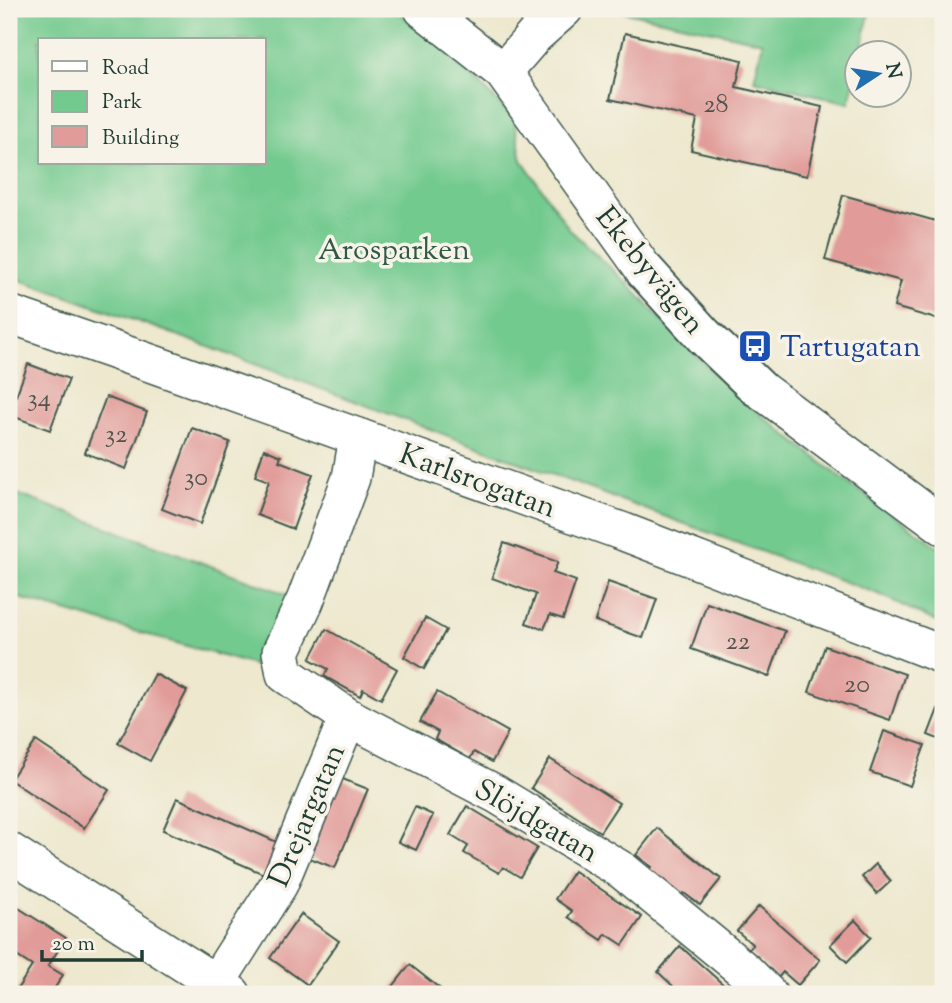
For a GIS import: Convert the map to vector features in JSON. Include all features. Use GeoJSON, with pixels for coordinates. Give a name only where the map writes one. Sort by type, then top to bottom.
{"type":"FeatureCollection","features":[{"type":"Feature","properties":{"kind":"street","name":"Ekebyvägen"},"geometry":{"type":"LineString","coordinates":[[423,9],[503,72],[645,271],[704,336],[757,387],[943,526]]}},
{"type":"Feature","properties":{"kind":"street"},"geometry":{"type":"LineString","coordinates":[[503,72],[535,35],[564,9]]}},
{"type":"Feature","properties":{"kind":"street","name":"Karlsrogatan"},"geometry":{"type":"LineString","coordinates":[[9,314],[624,532],[943,655]]}},
{"type":"Feature","properties":{"kind":"street","name":"Slöjdgatan"},"geometry":{"type":"LineString","coordinates":[[359,437],[351,478],[305,601],[281,652],[285,674],[348,717],[496,794],[623,871],[745,971],[768,994]]}},
{"type":"Feature","properties":{"kind":"street","name":"Drejargatan"},"geometry":{"type":"LineString","coordinates":[[224,989],[279,884],[348,717]]}},
{"type":"Feature","properties":{"kind":"street"},"geometry":{"type":"LineString","coordinates":[[9,851],[224,989]]}},
{"type":"Feature","properties":{"kind":"green space","name":"Arosparken"},"geometry":{"type":"Polygon","coordinates":[[[9,9],[393,9],[440,43],[514,119],[522,160],[570,230],[630,286],[689,349],[743,401],[852,486],[943,550],[943,625],[881,595],[182,337],[9,276],[9,9]]]}},
{"type":"Feature","properties":{"kind":"green space"},"geometry":{"type":"Polygon","coordinates":[[[612,9],[870,9],[864,38],[844,38],[844,102],[754,80],[763,42],[612,9]]]}},
{"type":"Feature","properties":{"kind":"green space"},"geometry":{"type":"Polygon","coordinates":[[[9,491],[305,601],[285,674],[9,595],[9,491]]]}},
{"type":"Feature","properties":{"kind":"building"},"geometry":{"type":"Polygon","coordinates":[[[625,33],[742,60],[736,87],[822,107],[807,176],[691,150],[697,119],[610,99],[625,33]]]}},
{"type":"Feature","properties":{"kind":"building"},"geometry":{"type":"Polygon","coordinates":[[[843,195],[943,223],[939,253],[943,254],[943,321],[894,307],[901,281],[825,260],[843,195]]]}},
{"type":"Feature","properties":{"kind":"building"},"geometry":{"type":"Polygon","coordinates":[[[28,364],[69,379],[50,430],[9,415],[28,364]]]}},
{"type":"Feature","properties":{"kind":"building"},"geometry":{"type":"Polygon","coordinates":[[[106,397],[147,412],[126,469],[85,453],[106,397]]]}},
{"type":"Feature","properties":{"kind":"building"},"geometry":{"type":"Polygon","coordinates":[[[192,428],[230,442],[200,524],[162,509],[192,428]]]}},
{"type":"Feature","properties":{"kind":"building"},"geometry":{"type":"Polygon","coordinates":[[[264,449],[281,456],[279,461],[313,474],[293,529],[257,515],[269,481],[255,476],[264,449]]]}},
{"type":"Feature","properties":{"kind":"building"},"geometry":{"type":"Polygon","coordinates":[[[504,543],[558,562],[553,573],[576,581],[563,619],[550,615],[544,629],[526,623],[536,594],[492,578],[504,543]]]}},
{"type":"Feature","properties":{"kind":"building"},"geometry":{"type":"Polygon","coordinates":[[[608,582],[657,599],[643,638],[595,621],[608,582]]]}},
{"type":"Feature","properties":{"kind":"building"},"geometry":{"type":"Polygon","coordinates":[[[707,603],[785,631],[769,677],[691,649],[707,603]]]}},
{"type":"Feature","properties":{"kind":"building"},"geometry":{"type":"Polygon","coordinates":[[[425,618],[446,630],[424,669],[404,657],[425,618]]]}},
{"type":"Feature","properties":{"kind":"building"},"geometry":{"type":"Polygon","coordinates":[[[326,629],[397,669],[381,699],[363,689],[360,696],[324,676],[328,669],[310,659],[326,629]]]}},
{"type":"Feature","properties":{"kind":"building"},"geometry":{"type":"Polygon","coordinates":[[[825,646],[905,674],[890,720],[809,692],[825,646]]]}},
{"type":"Feature","properties":{"kind":"building"},"geometry":{"type":"Polygon","coordinates":[[[155,674],[187,691],[150,761],[118,743],[155,674]]]}},
{"type":"Feature","properties":{"kind":"building"},"geometry":{"type":"Polygon","coordinates":[[[437,692],[508,732],[492,762],[474,752],[470,759],[435,739],[438,732],[420,722],[437,692]]]}},
{"type":"Feature","properties":{"kind":"building"},"geometry":{"type":"Polygon","coordinates":[[[943,696],[943,741],[928,735],[943,696]]]}},
{"type":"Feature","properties":{"kind":"building"},"geometry":{"type":"Polygon","coordinates":[[[884,731],[925,745],[910,786],[870,772],[884,731]]]}},
{"type":"Feature","properties":{"kind":"building"},"geometry":{"type":"Polygon","coordinates":[[[36,741],[109,790],[84,828],[10,780],[36,741]]]}},
{"type":"Feature","properties":{"kind":"building"},"geometry":{"type":"Polygon","coordinates":[[[550,759],[619,803],[600,832],[531,788],[550,759]]]}},
{"type":"Feature","properties":{"kind":"building"},"geometry":{"type":"Polygon","coordinates":[[[335,776],[368,789],[335,868],[302,855],[335,776]]]}},
{"type":"Feature","properties":{"kind":"building"},"geometry":{"type":"Polygon","coordinates":[[[177,798],[279,843],[266,875],[163,830],[177,798]]]}},
{"type":"Feature","properties":{"kind":"building"},"geometry":{"type":"Polygon","coordinates":[[[467,806],[537,848],[520,877],[503,867],[499,873],[464,853],[468,846],[450,835],[467,806]]]}},
{"type":"Feature","properties":{"kind":"building"},"geometry":{"type":"Polygon","coordinates":[[[415,807],[433,815],[416,850],[398,842],[415,807]]]}},
{"type":"Feature","properties":{"kind":"building"},"geometry":{"type":"Polygon","coordinates":[[[657,828],[721,879],[700,905],[684,893],[679,899],[647,874],[652,867],[636,855],[657,828]]]}},
{"type":"Feature","properties":{"kind":"building"},"geometry":{"type":"Polygon","coordinates":[[[876,864],[891,881],[877,894],[862,877],[876,864]]]}},
{"type":"Feature","properties":{"kind":"building"},"geometry":{"type":"Polygon","coordinates":[[[574,871],[642,917],[623,945],[606,934],[602,940],[568,917],[572,911],[555,899],[574,871]]]}},
{"type":"Feature","properties":{"kind":"building"},"geometry":{"type":"Polygon","coordinates":[[[759,906],[820,960],[798,985],[783,972],[778,978],[747,951],[753,945],[737,931],[759,906]]]}},
{"type":"Feature","properties":{"kind":"building"},"geometry":{"type":"Polygon","coordinates":[[[17,907],[66,938],[48,966],[63,975],[51,994],[14,994],[32,966],[9,951],[9,919],[17,907]]]}},
{"type":"Feature","properties":{"kind":"building"},"geometry":{"type":"Polygon","coordinates":[[[301,914],[339,941],[308,985],[270,958],[301,914]]]}},
{"type":"Feature","properties":{"kind":"building"},"geometry":{"type":"Polygon","coordinates":[[[855,920],[871,937],[847,962],[830,945],[855,920]]]}},
{"type":"Feature","properties":{"kind":"building"},"geometry":{"type":"Polygon","coordinates":[[[680,946],[734,994],[668,992],[673,986],[658,972],[680,946]]]}},
{"type":"Feature","properties":{"kind":"building"},"geometry":{"type":"Polygon","coordinates":[[[410,965],[443,991],[441,994],[387,994],[410,965]]]}},
{"type":"Feature","properties":{"kind":"building"},"geometry":{"type":"Polygon","coordinates":[[[943,986],[943,994],[931,994],[943,986]]]}},
{"type":"Feature","properties":{"kind":"place","name":"Tartugatan"},"geometry":{"type":"Point","coordinates":[755,346]}}]}
